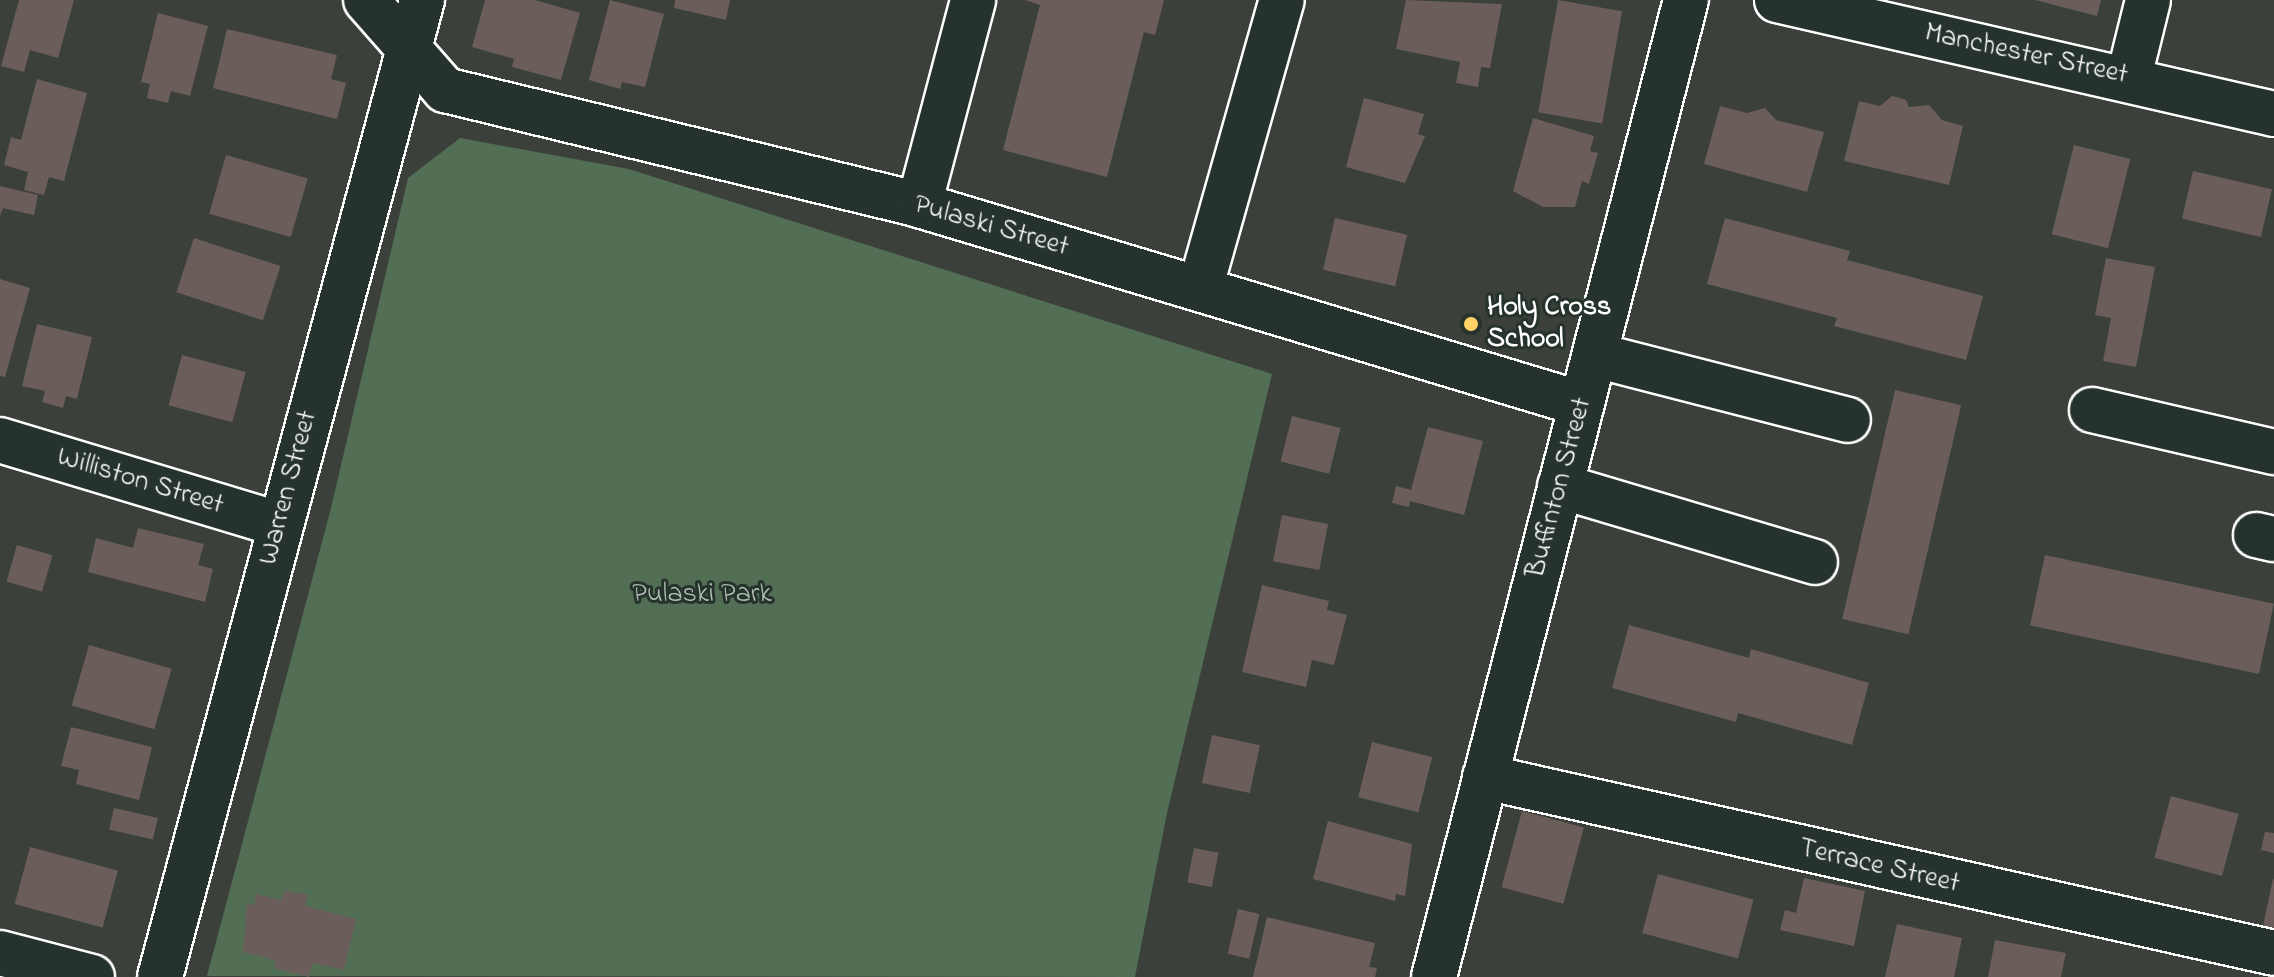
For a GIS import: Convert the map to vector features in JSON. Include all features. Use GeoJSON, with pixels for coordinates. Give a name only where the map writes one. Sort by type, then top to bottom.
{"type":"FeatureCollection","features":[{"type":"Feature","properties":{"kind":"street","name":"Pulaski Street"},"geometry":{"type":"LineString","coordinates":[[366,0],[445,90],[919,205],[1582,404]]}},
{"type":"Feature","properties":{"kind":"street","name":"Warren Street"},"geometry":{"type":"LineString","coordinates":[[160,977],[422,0]]}},
{"type":"Feature","properties":{"kind":"street"},"geometry":{"type":"LineString","coordinates":[[919,205],[973,0]]}},
{"type":"Feature","properties":{"kind":"street"},"geometry":{"type":"LineString","coordinates":[[1200,289],[1282,0]]}},
{"type":"Feature","properties":{"kind":"street","name":"Buffinton Street"},"geometry":{"type":"LineString","coordinates":[[1434,977],[1686,0]]}},
{"type":"Feature","properties":{"kind":"street","name":"Manchester Street"},"geometry":{"type":"LineString","coordinates":[[1777,0],[2129,77],[2274,114]]}},
{"type":"Feature","properties":{"kind":"street"},"geometry":{"type":"LineString","coordinates":[[2129,77],[2148,0]]}},
{"type":"Feature","properties":{"kind":"street"},"geometry":{"type":"LineString","coordinates":[[1595,355],[1848,420]]}},
{"type":"Feature","properties":{"kind":"street"},"geometry":{"type":"LineString","coordinates":[[2092,410],[2274,452]]}},
{"type":"Feature","properties":{"kind":"street","name":"Williston Street"},"geometry":{"type":"LineString","coordinates":[[0,440],[279,524]]}},
{"type":"Feature","properties":{"kind":"street"},"geometry":{"type":"LineString","coordinates":[[1560,486],[1815,562]]}},
{"type":"Feature","properties":{"kind":"street","name":"Terrace Street"},"geometry":{"type":"LineString","coordinates":[[1485,777],[2274,953]]}},
{"type":"Feature","properties":{"kind":"street"},"geometry":{"type":"LineString","coordinates":[[0,953],[92,977]]}},
{"type":"Feature","properties":{"kind":"green space","name":"Pulaski Park"},"geometry":{"type":"Polygon","coordinates":[[[460,138],[629,169],[1272,374],[1167,813],[1135,977],[207,976],[331,508],[408,178],[460,138]]]}},
{"type":"Feature","properties":{"kind":"building"},"geometry":{"type":"Polygon","coordinates":[[[19,0],[74,0],[58,58],[30,50],[24,72],[1,66],[19,0]]]}},
{"type":"Feature","properties":{"kind":"building"},"geometry":{"type":"Polygon","coordinates":[[[485,0],[535,0],[580,13],[561,80],[512,67],[514,59],[472,47],[485,0]]]}},
{"type":"Feature","properties":{"kind":"building"},"geometry":{"type":"Polygon","coordinates":[[[610,0],[664,14],[645,87],[622,82],[620,89],[589,80],[610,0]]]}},
{"type":"Feature","properties":{"kind":"building"},"geometry":{"type":"Polygon","coordinates":[[[675,0],[730,0],[726,20],[674,8],[675,0]]]}},
{"type":"Feature","properties":{"kind":"building"},"geometry":{"type":"Polygon","coordinates":[[[1025,0],[1164,0],[1155,35],[1144,32],[1107,177],[1003,150],[1040,5],[1025,0]]]}},
{"type":"Feature","properties":{"kind":"building"},"geometry":{"type":"Polygon","coordinates":[[[1406,0],[1502,4],[1490,68],[1481,67],[1478,87],[1456,83],[1460,62],[1396,49],[1406,0]]]}},
{"type":"Feature","properties":{"kind":"building"},"geometry":{"type":"Polygon","coordinates":[[[1558,0],[1622,11],[1602,124],[1538,112],[1558,0]]]}},
{"type":"Feature","properties":{"kind":"building"},"geometry":{"type":"Polygon","coordinates":[[[2035,0],[2101,0],[2097,16],[2035,0]]]}},
{"type":"Feature","properties":{"kind":"building"},"geometry":{"type":"Polygon","coordinates":[[[158,13],[208,26],[190,96],[171,91],[168,103],[147,98],[150,84],[141,82],[158,13]]]}},
{"type":"Feature","properties":{"kind":"building"},"geometry":{"type":"Polygon","coordinates":[[[227,29],[337,55],[331,79],[346,83],[337,119],[213,88],[227,29]]]}},
{"type":"Feature","properties":{"kind":"building"},"geometry":{"type":"Polygon","coordinates":[[[37,79],[87,93],[64,181],[49,177],[44,195],[24,190],[28,172],[4,165],[11,137],[21,140],[37,79]]]}},
{"type":"Feature","properties":{"kind":"building"},"geometry":{"type":"Polygon","coordinates":[[[1892,96],[1906,100],[1909,107],[1929,105],[1942,120],[1963,126],[1949,185],[1844,161],[1859,101],[1880,106],[1892,96]]]}},
{"type":"Feature","properties":{"kind":"building"},"geometry":{"type":"Polygon","coordinates":[[[1364,98],[1424,114],[1418,134],[1425,136],[1405,183],[1346,167],[1364,98]]]}},
{"type":"Feature","properties":{"kind":"building"},"geometry":{"type":"Polygon","coordinates":[[[1720,106],[1747,113],[1765,108],[1776,120],[1824,132],[1807,192],[1704,164],[1720,106]]]}},
{"type":"Feature","properties":{"kind":"building"},"geometry":{"type":"Polygon","coordinates":[[[1533,118],[1594,136],[1590,151],[1598,153],[1589,184],[1582,181],[1575,207],[1543,207],[1513,191],[1533,118]]]}},
{"type":"Feature","properties":{"kind":"building"},"geometry":{"type":"Polygon","coordinates":[[[2074,145],[2130,159],[2108,248],[2052,234],[2074,145]]]}},
{"type":"Feature","properties":{"kind":"building"},"geometry":{"type":"Polygon","coordinates":[[[226,155],[308,178],[291,237],[209,214],[226,155]]]}},
{"type":"Feature","properties":{"kind":"building"},"geometry":{"type":"Polygon","coordinates":[[[2193,171],[2272,189],[2261,237],[2182,219],[2193,171]]]}},
{"type":"Feature","properties":{"kind":"building"},"geometry":{"type":"Polygon","coordinates":[[[0,186],[38,195],[34,215],[3,208],[0,216],[0,186]]]}},
{"type":"Feature","properties":{"kind":"building"},"geometry":{"type":"Polygon","coordinates":[[[1335,218],[1407,235],[1395,286],[1323,270],[1335,218]]]}},
{"type":"Feature","properties":{"kind":"building"},"geometry":{"type":"Polygon","coordinates":[[[1725,218],[1850,251],[1847,260],[1983,296],[1966,360],[1834,326],[1837,318],[1707,284],[1725,218]]]}},
{"type":"Feature","properties":{"kind":"building"},"geometry":{"type":"Polygon","coordinates":[[[194,238],[281,266],[263,320],[176,292],[194,238]]]}},
{"type":"Feature","properties":{"kind":"building"},"geometry":{"type":"Polygon","coordinates":[[[2106,258],[2155,267],[2136,367],[2103,361],[2111,318],[2095,315],[2106,258]]]}},
{"type":"Feature","properties":{"kind":"building"},"geometry":{"type":"Polygon","coordinates":[[[0,279],[30,288],[5,377],[0,376],[0,279]]]}},
{"type":"Feature","properties":{"kind":"building"},"geometry":{"type":"Polygon","coordinates":[[[37,324],[92,337],[77,399],[66,396],[63,408],[42,402],[45,391],[22,386],[37,324]]]}},
{"type":"Feature","properties":{"kind":"building"},"geometry":{"type":"Polygon","coordinates":[[[182,355],[246,372],[232,422],[169,405],[182,355]]]}},
{"type":"Feature","properties":{"kind":"building"},"geometry":{"type":"Polygon","coordinates":[[[1895,390],[1961,405],[1908,634],[1842,619],[1895,390]]]}},
{"type":"Feature","properties":{"kind":"building"},"geometry":{"type":"Polygon","coordinates":[[[1292,416],[1341,428],[1329,474],[1281,462],[1292,416]]]}},
{"type":"Feature","properties":{"kind":"building"},"geometry":{"type":"Polygon","coordinates":[[[1428,427],[1483,441],[1464,515],[1410,501],[1409,507],[1392,503],[1396,486],[1411,490],[1428,427]]]}},
{"type":"Feature","properties":{"kind":"building"},"geometry":{"type":"Polygon","coordinates":[[[1282,515],[1328,524],[1319,570],[1273,561],[1282,515]]]}},
{"type":"Feature","properties":{"kind":"building"},"geometry":{"type":"Polygon","coordinates":[[[138,528],[204,544],[198,565],[213,569],[205,602],[88,572],[96,538],[133,548],[138,528]]]}},
{"type":"Feature","properties":{"kind":"building"},"geometry":{"type":"Polygon","coordinates":[[[17,545],[53,555],[42,592],[7,582],[17,545]]]}},
{"type":"Feature","properties":{"kind":"building"},"geometry":{"type":"Polygon","coordinates":[[[2045,555],[2274,604],[2259,674],[2030,625],[2045,555]]]}},
{"type":"Feature","properties":{"kind":"building"},"geometry":{"type":"Polygon","coordinates":[[[1262,585],[1329,601],[1327,610],[1347,615],[1334,665],[1312,660],[1306,687],[1242,672],[1262,585]]]}},
{"type":"Feature","properties":{"kind":"building"},"geometry":{"type":"Polygon","coordinates":[[[1629,625],[1749,658],[1751,649],[1869,683],[1852,745],[1738,713],[1736,722],[1612,688],[1629,625]]]}},
{"type":"Feature","properties":{"kind":"building"},"geometry":{"type":"Polygon","coordinates":[[[89,645],[172,669],[154,729],[72,706],[89,645]]]}},
{"type":"Feature","properties":{"kind":"building"},"geometry":{"type":"Polygon","coordinates":[[[71,727],[152,747],[139,800],[76,784],[79,770],[61,766],[71,727]]]}},
{"type":"Feature","properties":{"kind":"building"},"geometry":{"type":"Polygon","coordinates":[[[1212,735],[1260,745],[1250,793],[1202,783],[1212,735]]]}},
{"type":"Feature","properties":{"kind":"building"},"geometry":{"type":"Polygon","coordinates":[[[1372,742],[1432,757],[1418,812],[1358,797],[1372,742]]]}},
{"type":"Feature","properties":{"kind":"building"},"geometry":{"type":"Polygon","coordinates":[[[2171,796],[2239,814],[2222,876],[2154,858],[2171,796]]]}},
{"type":"Feature","properties":{"kind":"building"},"geometry":{"type":"Polygon","coordinates":[[[114,808],[158,818],[153,840],[109,829],[114,808]]]}},
{"type":"Feature","properties":{"kind":"building"},"geometry":{"type":"Polygon","coordinates":[[[1522,811],[1584,828],[1563,904],[1502,887],[1522,811]]]}},
{"type":"Feature","properties":{"kind":"building"},"geometry":{"type":"Polygon","coordinates":[[[1328,821],[1412,844],[1405,896],[1396,894],[1395,901],[1313,879],[1328,821]]]}},
{"type":"Feature","properties":{"kind":"building"},"geometry":{"type":"Polygon","coordinates":[[[2265,832],[2274,833],[2274,853],[2261,850],[2265,832]]]}},
{"type":"Feature","properties":{"kind":"building"},"geometry":{"type":"Polygon","coordinates":[[[30,847],[118,871],[103,928],[15,904],[30,847]]]}},
{"type":"Feature","properties":{"kind":"building"},"geometry":{"type":"Polygon","coordinates":[[[1194,848],[1219,853],[1212,887],[1187,882],[1194,848]]]}},
{"type":"Feature","properties":{"kind":"building"},"geometry":{"type":"Polygon","coordinates":[[[1658,874],[1754,900],[1738,959],[1642,933],[1658,874]]]}},
{"type":"Feature","properties":{"kind":"building"},"geometry":{"type":"Polygon","coordinates":[[[1804,878],[1865,891],[1854,946],[1780,930],[1785,910],[1796,913],[1804,878]]]}},
{"type":"Feature","properties":{"kind":"building"},"geometry":{"type":"Polygon","coordinates":[[[2274,880],[2274,928],[2263,926],[2274,880]]]}},
{"type":"Feature","properties":{"kind":"building"},"geometry":{"type":"Polygon","coordinates":[[[285,890],[308,895],[305,906],[356,919],[344,970],[312,963],[309,977],[274,968],[275,960],[243,952],[247,904],[254,905],[256,894],[282,900],[285,890]]]}},
{"type":"Feature","properties":{"kind":"building"},"geometry":{"type":"Polygon","coordinates":[[[1238,909],[1259,914],[1249,959],[1228,954],[1238,909]]]}},
{"type":"Feature","properties":{"kind":"building"},"geometry":{"type":"Polygon","coordinates":[[[1267,917],[1375,943],[1369,967],[1377,968],[1375,977],[1253,977],[1267,917]]]}},
{"type":"Feature","properties":{"kind":"building"},"geometry":{"type":"Polygon","coordinates":[[[1897,924],[1962,938],[1954,977],[1885,977],[1897,924]]]}},
{"type":"Feature","properties":{"kind":"building"},"geometry":{"type":"Polygon","coordinates":[[[1995,940],[2066,953],[2061,977],[1988,977],[1995,940]]]}},
{"type":"Feature","properties":{"kind":"place","name":"Holy Cross School"},"geometry":{"type":"Point","coordinates":[1471,324]}}]}
